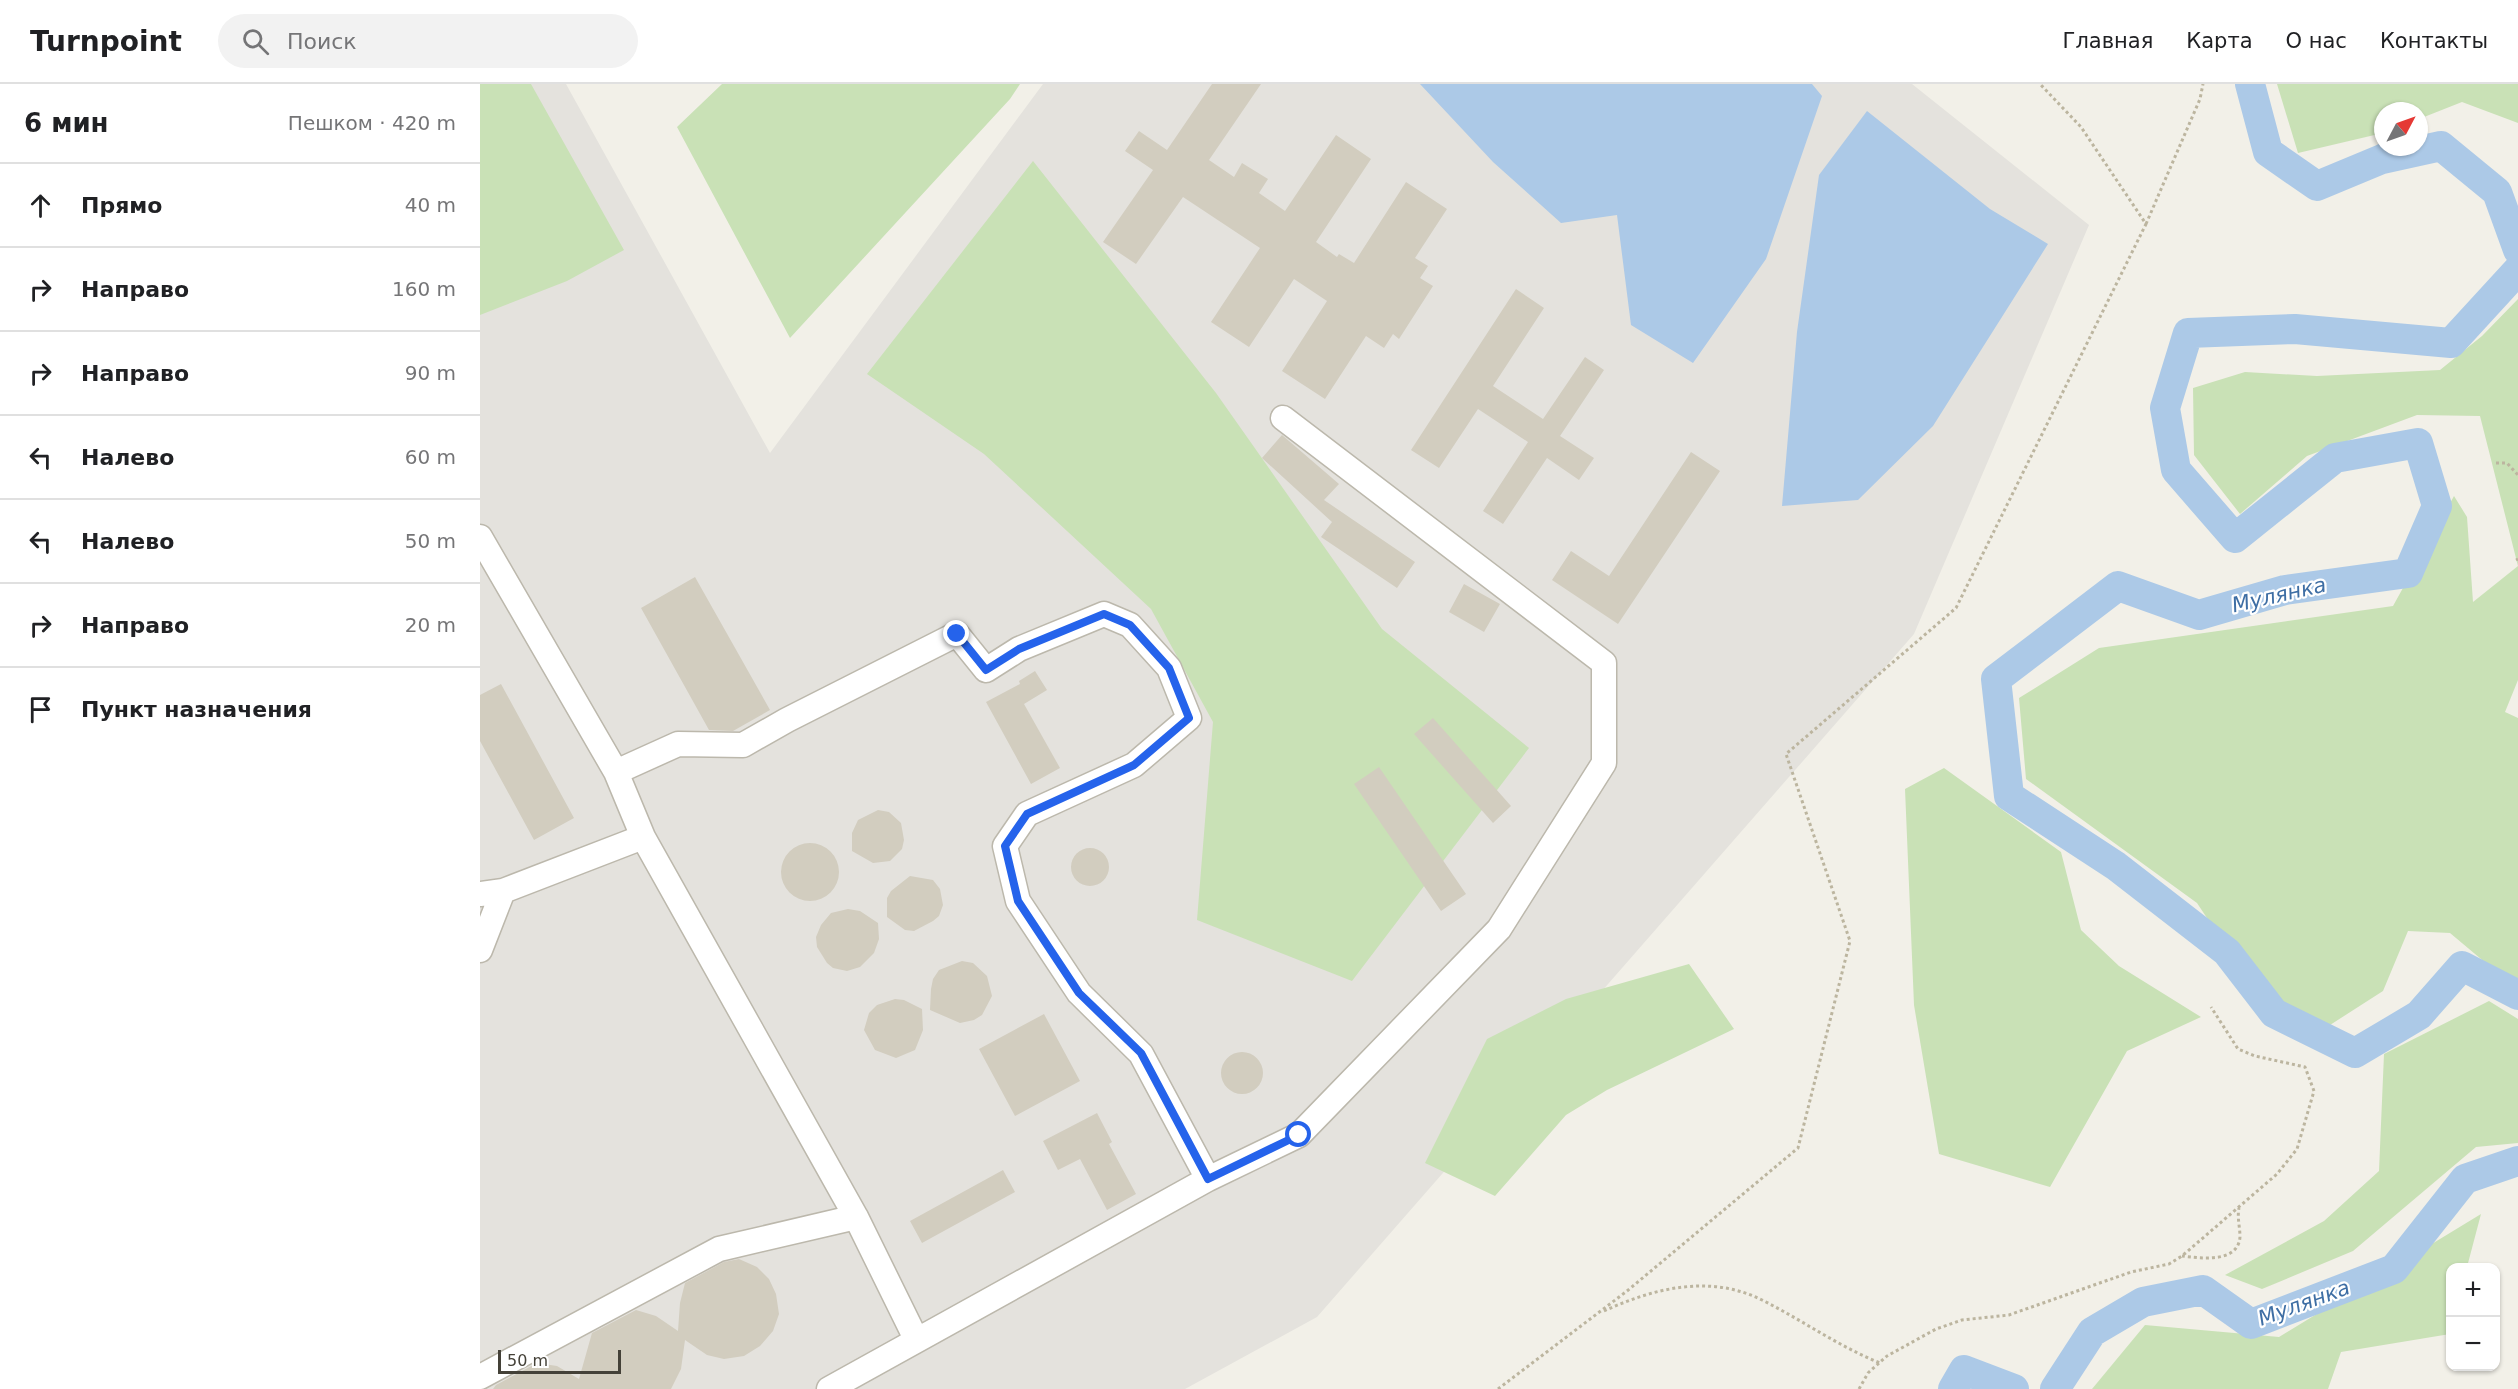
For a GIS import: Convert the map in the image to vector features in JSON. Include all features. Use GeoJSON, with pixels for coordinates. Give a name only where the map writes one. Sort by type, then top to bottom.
{"type":"FeatureCollection","features":[{"type":"Feature","properties":{"kind":"lane"},"geometry":{"type":"LineString","coordinates":[[829,1389],[1208,1179],[1299,1135],[1499,929],[1604,764],[1604,663],[1283,418]]}},
{"type":"Feature","properties":{"kind":"lane"},"geometry":{"type":"LineString","coordinates":[[484,552],[616,772],[643,837],[856,1217],[916,1340]]}},
{"type":"Feature","properties":{"kind":"lane"},"geometry":{"type":"LineString","coordinates":[[616,772],[678,744],[743,745],[787,720],[957,634],[986,670],[1019,649],[1104,614],[1130,625],[1169,668],[1189,718],[1134,765],[1027,814],[1005,846],[1018,901],[1079,993],[1141,1053],[1208,1179]]}},
{"type":"Feature","properties":{"kind":"lane"},"geometry":{"type":"LineString","coordinates":[[480,950],[491,892],[643,837]]}},
{"type":"Feature","properties":{"kind":"lane"},"geometry":{"type":"LineString","coordinates":[[480,1377],[719,1249],[856,1217]]}},
{"type":"Feature","properties":{"kind":"path"},"geometry":{"type":"LineString","coordinates":[[2040,84],[2081,127],[2146,224]]}},
{"type":"Feature","properties":{"kind":"path"},"geometry":{"type":"LineString","coordinates":[[1498,1389],[1596,1315],[1798,1148],[1850,941],[1786,754],[1956,608],[2146,224],[2200,99],[2203,84]]}},
{"type":"Feature","properties":{"kind":"path"},"geometry":{"type":"LineString","coordinates":[[2496,464],[2507,463],[2518,475]]}},
{"type":"Feature","properties":{"kind":"path"},"geometry":{"type":"LineString","coordinates":[[1859,1389],[1868,1373],[1887,1356],[1936,1329],[1962,1320],[2009,1315],[2131,1272],[2169,1264],[2182,1256],[2277,1174],[2297,1149],[2314,1091],[2305,1067],[2255,1056],[2238,1049],[2211,1007]]}},
{"type":"Feature","properties":{"kind":"path"},"geometry":{"type":"LineString","coordinates":[[2182,1256],[2218,1258],[2229,1254],[2238,1245],[2240,1238],[2239,1206]]}},
{"type":"Feature","properties":{"kind":"path"},"geometry":{"type":"LineString","coordinates":[[1596,1315],[1663,1288],[1715,1286],[1761,1299],[1852,1352],[1880,1363]]}},
{"type":"Feature","properties":{"kind":"shaded area"},"geometry":{"type":"Polygon","coordinates":[[[480,84],[566,84],[770,453],[1043,84],[1912,84],[2089,225],[1914,634],[1317,1317],[1185,1389],[480,1389],[480,84]]]}},
{"type":"Feature","properties":{"kind":"green space"},"geometry":{"type":"Polygon","coordinates":[[[480,84],[531,84],[624,250],[567,281],[480,315],[480,84]]]}},
{"type":"Feature","properties":{"kind":"green space"},"geometry":{"type":"Polygon","coordinates":[[[722,84],[1020,84],[1010,99],[790,338],[677,127],[722,84]]]}},
{"type":"Feature","properties":{"kind":"green space"},"geometry":{"type":"Polygon","coordinates":[[[2277,84],[2518,84],[2518,123],[2462,102],[2428,115],[2428,102],[2374,102],[2374,135],[2298,153],[2277,84]]]}},
{"type":"Feature","properties":{"kind":"green space"},"geometry":{"type":"Polygon","coordinates":[[[1033,161],[1216,393],[1382,629],[1529,748],[1352,981],[1197,920],[1213,722],[1151,609],[984,454],[867,374],[1033,161]]]}},
{"type":"Feature","properties":{"kind":"green space"},"geometry":{"type":"Polygon","coordinates":[[[2518,299],[2518,566],[2480,416],[2417,415],[2307,456],[2240,514],[2194,455],[2193,388],[2245,372],[2317,376],[2440,370],[2482,336],[2518,299]]]}},
{"type":"Feature","properties":{"kind":"green space"},"geometry":{"type":"Polygon","coordinates":[[[2454,496],[2467,517],[2473,602],[2518,566],[2518,680],[2505,712],[2518,718],[2518,990],[2450,933],[2408,931],[2383,991],[2316,1034],[2251,984],[2197,903],[2026,779],[2019,698],[2099,648],[2393,606],[2454,496]]]}},
{"type":"Feature","properties":{"kind":"green space"},"geometry":{"type":"Polygon","coordinates":[[[1944,768],[2061,852],[2081,930],[2119,966],[2201,1017],[2127,1051],[2050,1187],[1939,1154],[1914,1005],[1905,789],[1944,768]]]}},
{"type":"Feature","properties":{"kind":"green space"},"geometry":{"type":"Polygon","coordinates":[[[1689,964],[1734,1029],[1607,1090],[1566,1115],[1495,1196],[1425,1163],[1487,1039],[1566,999],[1689,964]]]}},
{"type":"Feature","properties":{"kind":"green space"},"geometry":{"type":"Polygon","coordinates":[[[2489,1001],[2518,1019],[2518,1143],[2476,1147],[2353,1251],[2262,1289],[2225,1275],[2324,1221],[2379,1171],[2384,1054],[2489,1001]]]}},
{"type":"Feature","properties":{"kind":"green space"},"geometry":{"type":"Polygon","coordinates":[[[2481,1214],[2468,1263],[2446,1263],[2446,1335],[2341,1352],[2328,1389],[2092,1389],[2145,1325],[2279,1337],[2481,1214]]]}},
{"type":"Feature","properties":{"kind":"water"},"geometry":{"type":"Polygon","coordinates":[[[1420,84],[1812,84],[1822,96],[1766,259],[1693,363],[1631,325],[1617,215],[1561,223],[1493,162],[1420,84]]]}},
{"type":"Feature","properties":{"kind":"water"},"geometry":{"type":"Polygon","coordinates":[[[1867,111],[1990,209],[2048,244],[1933,426],[1858,500],[1782,506],[1797,332],[1819,175],[1867,111]]]}},
{"type":"Feature","properties":{"kind":"building"},"geometry":{"type":"Polygon","coordinates":[[[1212,84],[1261,84],[1209,160],[1234,177],[1242,163],[1268,179],[1259,193],[1285,211],[1336,135],[1371,159],[1316,242],[1337,257],[1339,254],[1354,263],[1406,182],[1447,209],[1415,258],[1428,266],[1420,278],[1433,286],[1399,339],[1393,334],[1384,348],[1366,336],[1325,399],[1282,371],[1327,301],[1294,279],[1249,347],[1211,322],[1260,248],[1183,197],[1136,264],[1103,242],[1153,170],[1125,151],[1139,131],[1167,150],[1212,84]]]}},
{"type":"Feature","properties":{"kind":"building"},"geometry":{"type":"Polygon","coordinates":[[[1516,289],[1544,308],[1493,386],[1543,419],[1585,357],[1604,370],[1560,436],[1594,458],[1579,480],[1547,458],[1503,524],[1483,511],[1528,442],[1478,409],[1439,468],[1411,450],[1516,289]]]}},
{"type":"Feature","properties":{"kind":"building"},"geometry":{"type":"Polygon","coordinates":[[[1282,435],[1339,484],[1324,500],[1415,562],[1397,588],[1321,537],[1332,522],[1262,458],[1282,435]]]}},
{"type":"Feature","properties":{"kind":"building"},"geometry":{"type":"Polygon","coordinates":[[[1691,452],[1720,471],[1618,624],[1552,580],[1571,551],[1609,576],[1691,452]]]}},
{"type":"Feature","properties":{"kind":"building"},"geometry":{"type":"Polygon","coordinates":[[[695,577],[770,710],[733,731],[709,730],[641,608],[695,577]]]}},
{"type":"Feature","properties":{"kind":"building"},"geometry":{"type":"Polygon","coordinates":[[[1464,584],[1500,604],[1484,632],[1449,612],[1464,584]]]}},
{"type":"Feature","properties":{"kind":"building"},"geometry":{"type":"Polygon","coordinates":[[[1035,671],[1047,690],[1024,704],[1060,768],[1031,784],[986,702],[1020,684],[1019,681],[1035,671]]]}},
{"type":"Feature","properties":{"kind":"building"},"geometry":{"type":"Polygon","coordinates":[[[501,684],[574,818],[534,840],[480,741],[480,695],[501,684]]]}},
{"type":"Feature","properties":{"kind":"building"},"geometry":{"type":"Polygon","coordinates":[[[1433,718],[1511,806],[1493,823],[1414,734],[1433,718]]]}},
{"type":"Feature","properties":{"kind":"building"},"geometry":{"type":"Polygon","coordinates":[[[1379,767],[1466,894],[1441,911],[1354,784],[1379,767]]]}},
{"type":"Feature","properties":{"kind":"building"},"geometry":{"type":"Polygon","coordinates":[[[878,810],[889,812],[901,823],[904,840],[902,849],[890,861],[873,863],[852,851],[852,833],[858,820],[878,810]]]}},
{"type":"Feature","properties":{"kind":"building"},"geometry":{"type":"Polygon","coordinates":[[[810,843],[821,845],[834,856],[839,872],[837,883],[826,896],[810,901],[799,899],[786,888],[781,872],[783,861],[794,848],[810,843]]]}},
{"type":"Feature","properties":{"kind":"building"},"geometry":{"type":"Polygon","coordinates":[[[1090,848],[1097,849],[1103,854],[1108,860],[1108,874],[1103,880],[1097,885],[1090,886],[1083,885],[1077,880],[1072,874],[1071,867],[1072,860],[1077,854],[1083,849],[1090,848]]]}},
{"type":"Feature","properties":{"kind":"building"},"geometry":{"type":"Polygon","coordinates":[[[910,876],[933,880],[940,889],[943,905],[939,916],[914,931],[905,930],[887,917],[887,898],[891,891],[910,876]]]}},
{"type":"Feature","properties":{"kind":"building"},"geometry":{"type":"Polygon","coordinates":[[[848,909],[860,911],[878,923],[879,939],[874,953],[860,967],[847,971],[833,968],[827,963],[817,947],[816,937],[821,925],[831,913],[848,909]]]}},
{"type":"Feature","properties":{"kind":"building"},"geometry":{"type":"Polygon","coordinates":[[[962,961],[973,963],[987,976],[992,996],[982,1015],[974,1020],[960,1023],[930,1010],[933,979],[939,970],[962,961]]]}},
{"type":"Feature","properties":{"kind":"building"},"geometry":{"type":"Polygon","coordinates":[[[895,999],[904,1000],[922,1009],[923,1030],[915,1050],[896,1058],[875,1050],[864,1030],[869,1013],[877,1005],[895,999]]]}},
{"type":"Feature","properties":{"kind":"building"},"geometry":{"type":"Polygon","coordinates":[[[1044,1014],[1080,1081],[1015,1116],[979,1049],[1044,1014]]]}},
{"type":"Feature","properties":{"kind":"building"},"geometry":{"type":"Polygon","coordinates":[[[1242,1052],[1257,1058],[1263,1073],[1257,1088],[1242,1094],[1227,1088],[1221,1073],[1227,1058],[1242,1052]]]}},
{"type":"Feature","properties":{"kind":"building"},"geometry":{"type":"Polygon","coordinates":[[[1097,1113],[1112,1142],[1109,1144],[1136,1194],[1107,1210],[1080,1159],[1058,1170],[1043,1141],[1097,1113]]]}},
{"type":"Feature","properties":{"kind":"building"},"geometry":{"type":"Polygon","coordinates":[[[1003,1170],[1015,1192],[922,1243],[910,1221],[1003,1170]]]}},
{"type":"Feature","properties":{"kind":"building"},"geometry":{"type":"Polygon","coordinates":[[[739,1259],[757,1267],[769,1279],[776,1294],[779,1314],[773,1331],[760,1346],[744,1356],[724,1359],[707,1355],[685,1340],[681,1369],[671,1389],[493,1389],[496,1385],[537,1363],[557,1366],[579,1379],[592,1333],[636,1310],[656,1316],[678,1331],[680,1303],[685,1283],[724,1262],[739,1259]]]}},
{"type":"Feature","properties":{"kind":"waterway","name":"Мулянка"},"geometry":{"type":"LineString","coordinates":[[2250,84],[2268,152],[2317,186],[2382,159],[2441,146],[2497,192],[2518,250]]}},
{"type":"Feature","properties":{"kind":"waterway","name":"Мулянка"},"geometry":{"type":"LineString","coordinates":[[2518,270],[2451,343],[2295,329],[2188,333],[2165,408],[2176,470],[2235,538],[2335,458],[2418,443],[2437,506],[2408,573],[2285,590],[2199,615],[2118,586],[1996,679],[2009,796],[2116,866],[2227,952],[2274,1013],[2355,1053],[2419,1015],[2462,966],[2518,995]]}},
{"type":"Feature","properties":{"kind":"waterway","name":"Мулянка"},"geometry":{"type":"LineString","coordinates":[[2055,1389],[2092,1332],[2143,1302],[2203,1290],[2251,1324],[2394,1269],[2465,1179],[2518,1161]]}},
{"type":"Feature","properties":{"kind":"waterway","name":"Мулянка"},"geometry":{"type":"LineString","coordinates":[[1953,1389],[1964,1370],[2014,1389]]}},
{"type":"Feature","properties":{"kind":"route"},"geometry":{"type":"LineString","coordinates":[[957,634],[986,670],[1019,649],[1104,614],[1130,625],[1169,668],[1189,718],[1134,765],[1027,814],[1005,846],[1018,901],[1079,993],[1141,1053],[1208,1179],[1299,1135]]}}]}
